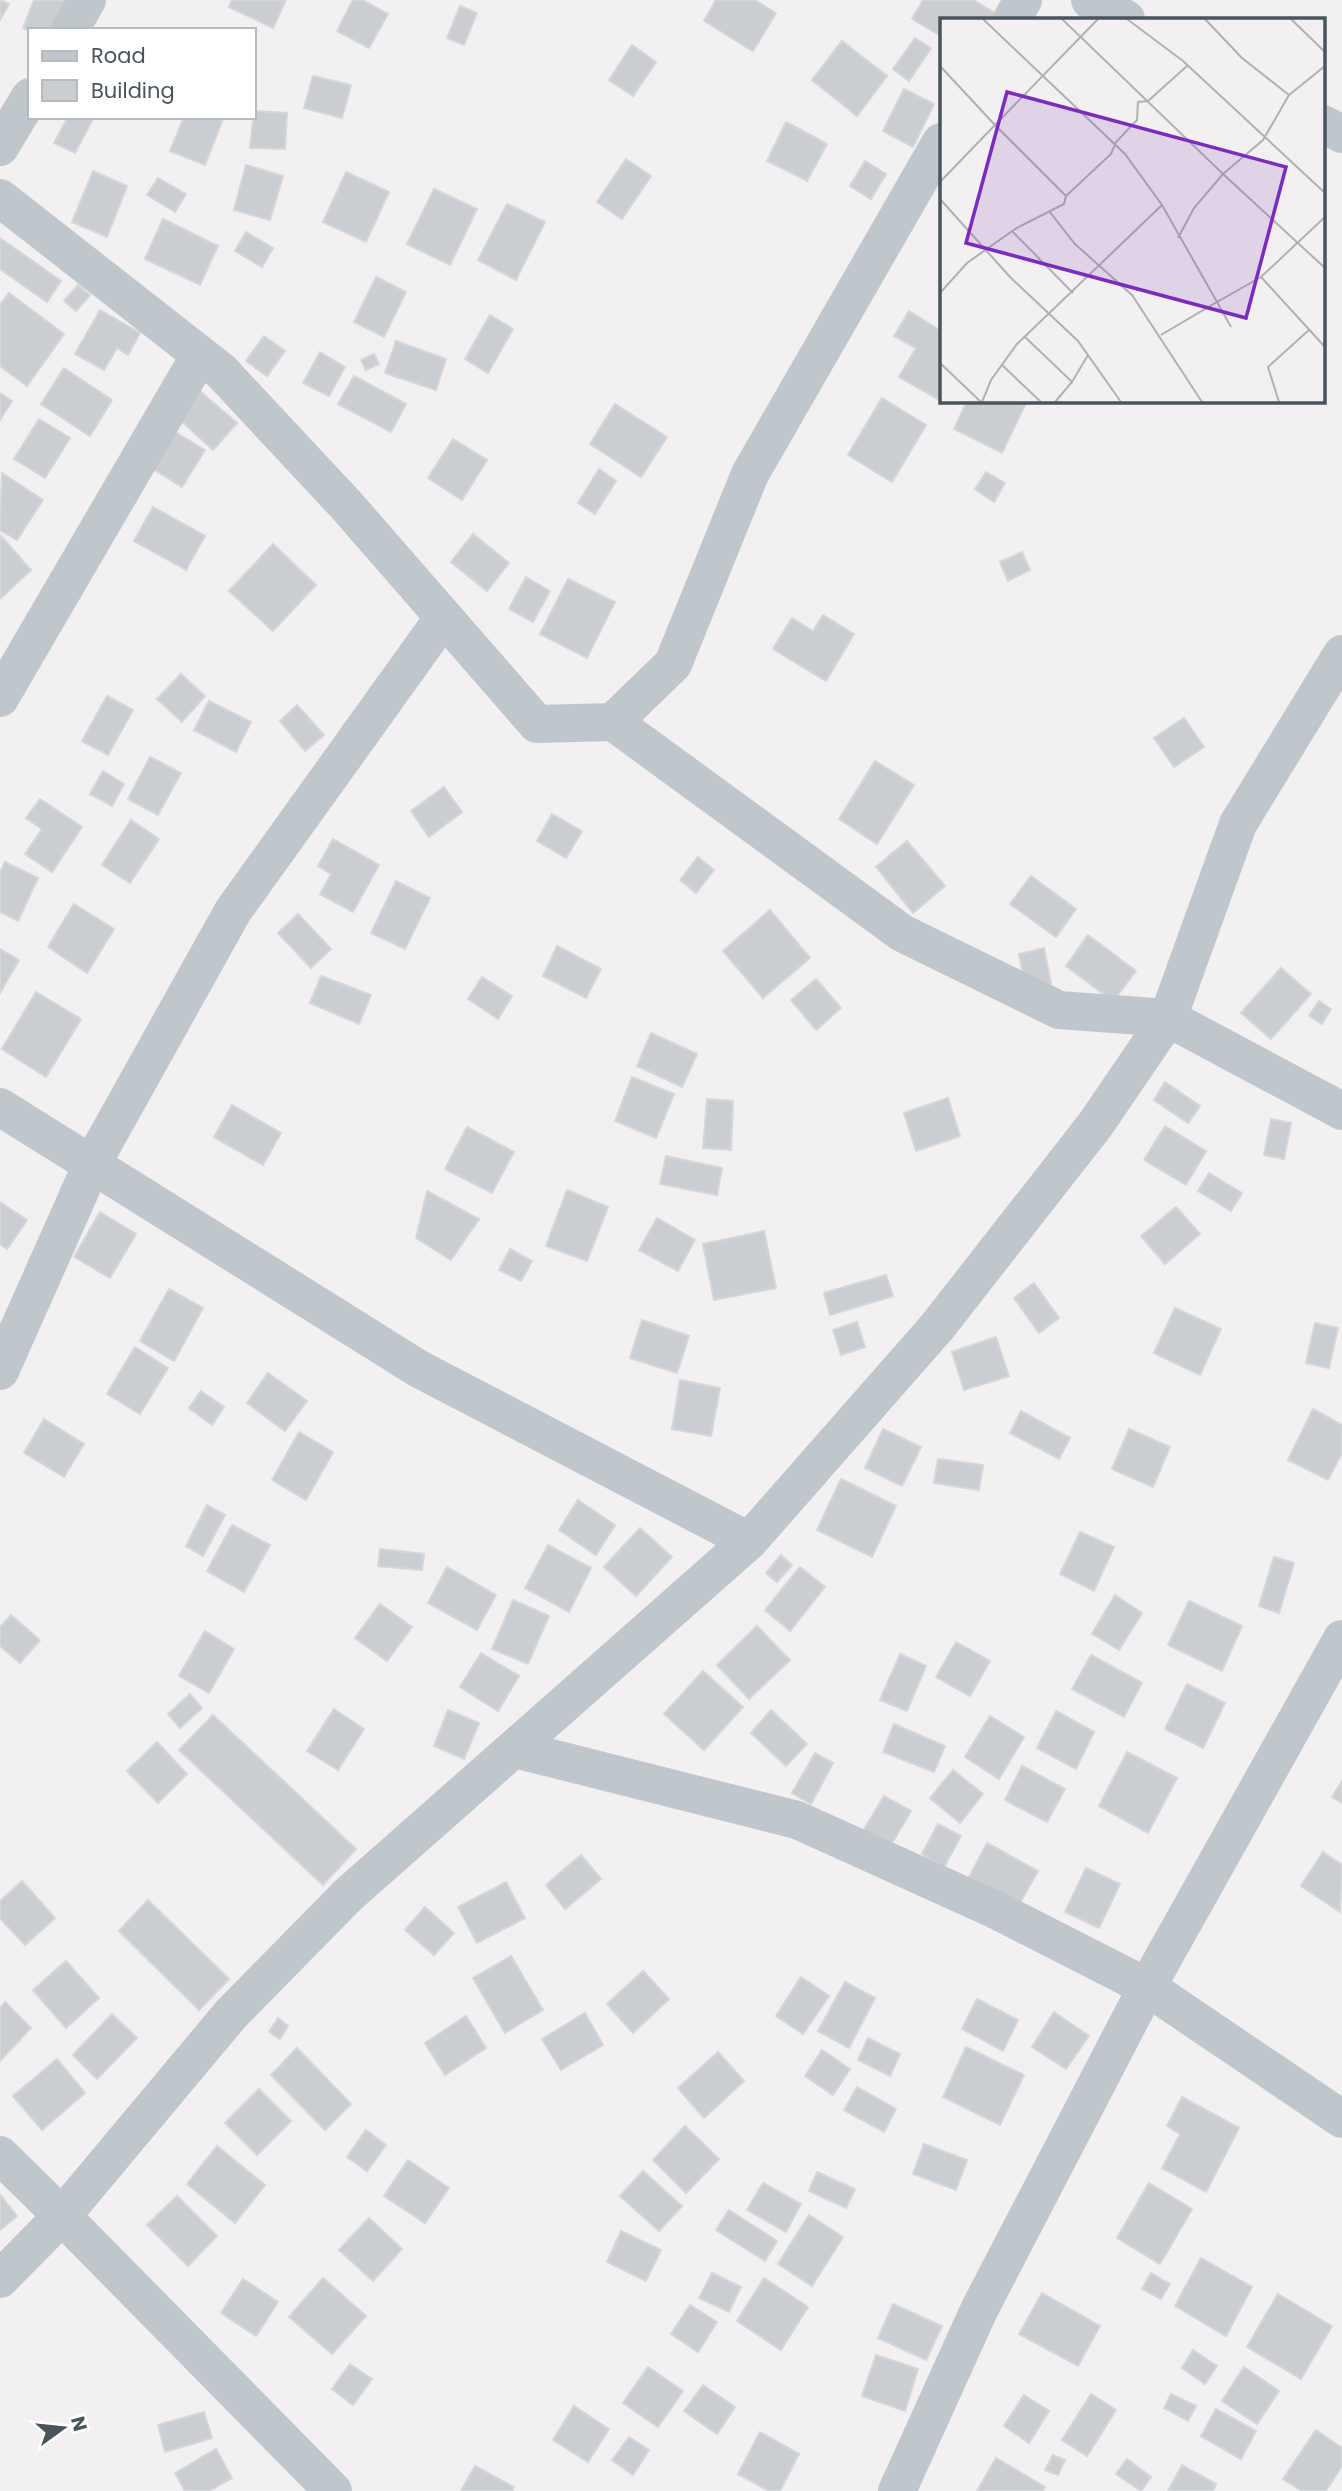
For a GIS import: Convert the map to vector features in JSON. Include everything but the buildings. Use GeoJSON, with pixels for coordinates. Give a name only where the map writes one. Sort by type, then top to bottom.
{"type":"FeatureCollection","features":[{"type":"Feature","properties":{"kind":"street"},"geometry":{"type":"LineString","coordinates":[[71,28],[88,0]]}},
{"type":"Feature","properties":{"kind":"street"},"geometry":{"type":"LineString","coordinates":[[1013,18],[1023,0]]}},
{"type":"Feature","properties":{"kind":"street"},"geometry":{"type":"LineString","coordinates":[[1090,0],[1124,18]]}},
{"type":"Feature","properties":{"kind":"street"},"geometry":{"type":"LineString","coordinates":[[0,147],[28,100]]}},
{"type":"Feature","properties":{"kind":"street"},"geometry":{"type":"LineString","coordinates":[[1324,125],[1342,134]]}},
{"type":"Feature","properties":{"kind":"street"},"geometry":{"type":"LineString","coordinates":[[613,722],[673,664],[750,474],[940,144]]}},
{"type":"Feature","properties":{"kind":"street"},"geometry":{"type":"LineString","coordinates":[[0,198],[221,371],[347,506],[537,724],[613,722],[902,933],[1059,1010],[1168,1018],[1342,1111]]}},
{"type":"Feature","properties":{"kind":"street"},"geometry":{"type":"LineString","coordinates":[[0,698],[200,355]]}},
{"type":"Feature","properties":{"kind":"street"},"geometry":{"type":"LineString","coordinates":[[0,1371],[93,1162],[233,911],[444,617]]}},
{"type":"Feature","properties":{"kind":"street"},"geometry":{"type":"LineString","coordinates":[[0,2279],[62,2216],[231,2014],[348,1895],[749,1541],[937,1326],[1095,1125],[1168,1018],[1238,824],[1342,654]]}},
{"type":"Feature","properties":{"kind":"street"},"geometry":{"type":"LineString","coordinates":[[0,1107],[93,1162],[419,1369],[749,1541]]}},
{"type":"Feature","properties":{"kind":"street"},"geometry":{"type":"LineString","coordinates":[[897,2491],[979,2310],[1147,1987],[1342,1639]]}},
{"type":"Feature","properties":{"kind":"street"},"geometry":{"type":"LineString","coordinates":[[515,1749],[797,1820],[996,1910],[1147,1987],[1342,2119]]}},
{"type":"Feature","properties":{"kind":"street"},"geometry":{"type":"LineString","coordinates":[[0,2155],[333,2491]]}}]}
